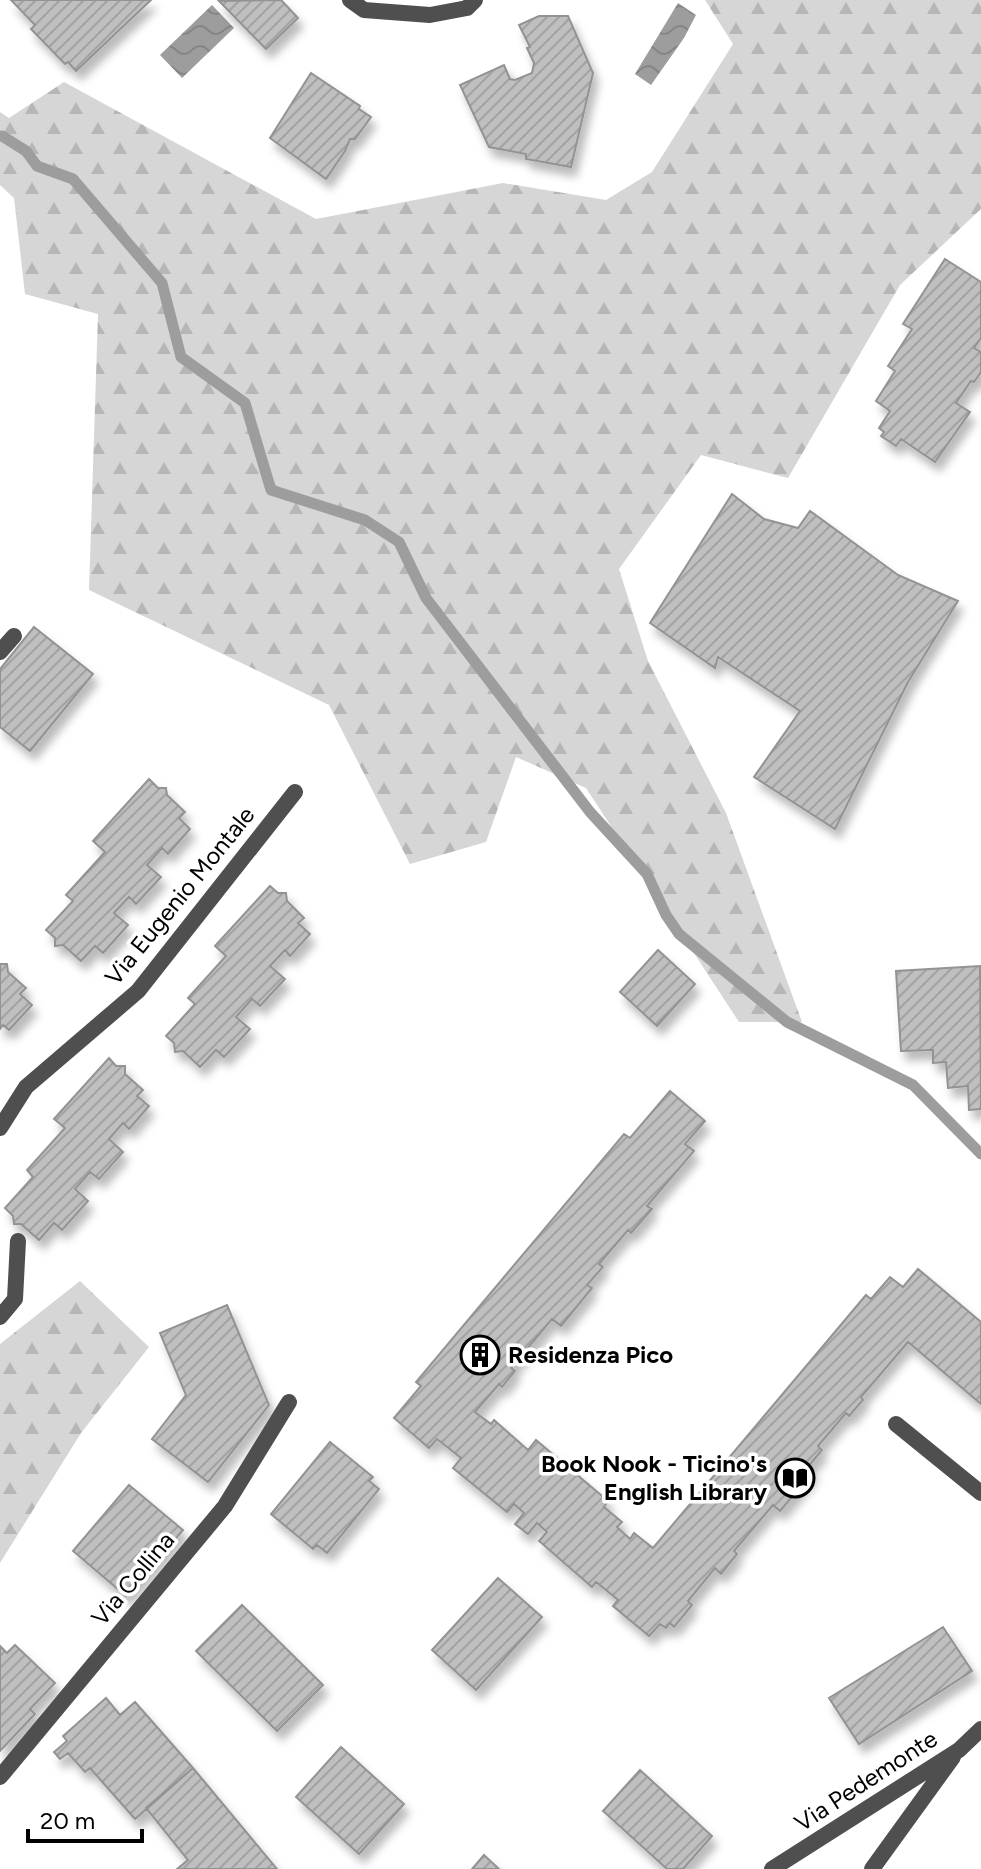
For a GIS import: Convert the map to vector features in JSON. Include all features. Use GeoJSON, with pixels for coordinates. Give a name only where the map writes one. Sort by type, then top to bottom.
{"type":"FeatureCollection","features":[{"type":"Feature","properties":{"kind":"street"},"geometry":{"type":"LineString","coordinates":[[350,0],[364,10],[430,15],[467,8],[475,0]]}},
{"type":"Feature","properties":{"kind":"street"},"geometry":{"type":"LineString","coordinates":[[0,652],[14,636]]}},
{"type":"Feature","properties":{"kind":"street","name":"Via Eugenio Montale"},"geometry":{"type":"LineString","coordinates":[[0,1128],[26,1087],[138,991],[295,792]]}},
{"type":"Feature","properties":{"kind":"street"},"geometry":{"type":"LineString","coordinates":[[0,1317],[15,1299],[18,1241]]}},
{"type":"Feature","properties":{"kind":"street","name":"Via Collina"},"geometry":{"type":"LineString","coordinates":[[0,1777],[225,1506],[289,1402]]}},
{"type":"Feature","properties":{"kind":"street"},"geometry":{"type":"LineString","coordinates":[[896,1424],[981,1493]]}},
{"type":"Feature","properties":{"kind":"street","name":"Via Pedemonte"},"geometry":{"type":"LineString","coordinates":[[772,1869],[959,1750],[981,1729]]}},
{"type":"Feature","properties":{"kind":"street"},"geometry":{"type":"LineString","coordinates":[[872,1869],[959,1750]]}},
{"type":"Feature","properties":{"kind":"green space"},"geometry":{"type":"Polygon","coordinates":[[[705,0],[981,0],[981,209],[900,285],[788,478],[701,455],[619,569],[648,661],[726,813],[802,1022],[739,1022],[586,788],[516,757],[486,842],[410,864],[329,705],[89,590],[98,314],[25,294],[14,198],[0,185],[0,112],[9,118],[64,82],[316,219],[503,183],[606,200],[652,172],[733,44],[705,0]]]}},
{"type":"Feature","properties":{"kind":"green space"},"geometry":{"type":"Polygon","coordinates":[[[80,1281],[149,1347],[81,1433],[0,1563],[0,1344],[80,1281]]]}},
{"type":"Feature","properties":{"kind":"water"},"geometry":{"type":"Polygon","coordinates":[[[678,3],[696,15],[651,85],[635,74],[678,3]]]}},
{"type":"Feature","properties":{"kind":"water"},"geometry":{"type":"Polygon","coordinates":[[[212,5],[234,28],[182,78],[160,55],[212,5]]]}},
{"type":"Feature","properties":{"kind":"building"},"geometry":{"type":"Polygon","coordinates":[[[11,0],[151,0],[76,71],[31,29],[35,25],[11,0]]]}},
{"type":"Feature","properties":{"kind":"building"},"geometry":{"type":"Polygon","coordinates":[[[281,0],[298,18],[266,49],[219,1],[281,0]]]}},
{"type":"Feature","properties":{"kind":"building"},"geometry":{"type":"Polygon","coordinates":[[[539,16],[568,16],[593,73],[571,167],[526,159],[526,154],[489,147],[460,85],[504,65],[510,79],[532,73],[534,63],[527,48],[530,47],[519,25],[539,16]]]}},
{"type":"Feature","properties":{"kind":"building"},"geometry":{"type":"Polygon","coordinates":[[[311,73],[371,117],[355,139],[350,139],[326,179],[270,138],[311,73]]]}},
{"type":"Feature","properties":{"kind":"building"},"geometry":{"type":"Polygon","coordinates":[[[945,259],[981,282],[981,338],[974,348],[981,352],[981,372],[956,403],[970,412],[935,462],[901,439],[896,446],[881,436],[884,432],[879,428],[890,411],[876,401],[895,371],[888,366],[912,329],[903,324],[945,259]]]}},
{"type":"Feature","properties":{"kind":"building"},"geometry":{"type":"Polygon","coordinates":[[[732,494],[764,519],[798,528],[810,511],[898,575],[958,601],[908,682],[835,829],[754,777],[800,711],[718,657],[715,668],[650,623],[732,494]]]}},
{"type":"Feature","properties":{"kind":"building"},"geometry":{"type":"Polygon","coordinates":[[[34,627],[93,674],[30,751],[0,727],[0,669],[34,627]]]}},
{"type":"Feature","properties":{"kind":"building"},"geometry":{"type":"Polygon","coordinates":[[[149,779],[158,788],[166,788],[167,795],[185,812],[179,818],[190,829],[168,854],[162,848],[147,865],[161,877],[136,904],[129,897],[114,913],[128,925],[103,953],[95,946],[81,961],[63,945],[55,946],[55,938],[46,930],[73,901],[66,895],[105,852],[93,841],[149,779]]]}},
{"type":"Feature","properties":{"kind":"building"},"geometry":{"type":"Polygon","coordinates":[[[270,886],[278,893],[286,893],[287,901],[304,918],[298,923],[310,934],[290,956],[285,950],[270,966],[285,979],[260,1006],[252,999],[236,1017],[250,1029],[224,1057],[216,1050],[200,1067],[183,1051],[175,1052],[174,1043],[166,1036],[195,1004],[188,998],[226,956],[215,946],[270,886]]]}},
{"type":"Feature","properties":{"kind":"building"},"geometry":{"type":"Polygon","coordinates":[[[658,950],[695,984],[657,1026],[620,992],[658,950]]]}},
{"type":"Feature","properties":{"kind":"building"},"geometry":{"type":"Polygon","coordinates":[[[0,964],[7,964],[8,972],[26,988],[20,994],[32,1005],[9,1030],[3,1025],[0,1029],[0,964]]]}},
{"type":"Feature","properties":{"kind":"building"},"geometry":{"type":"Polygon","coordinates":[[[980,966],[981,1109],[969,1110],[968,1086],[948,1088],[946,1062],[933,1063],[933,1050],[901,1051],[896,971],[980,966]]]}},
{"type":"Feature","properties":{"kind":"building"},"geometry":{"type":"Polygon","coordinates":[[[109,1058],[116,1066],[125,1066],[125,1074],[143,1090],[137,1096],[149,1106],[129,1129],[123,1123],[109,1139],[123,1152],[99,1179],[90,1172],[75,1189],[88,1201],[62,1230],[54,1223],[39,1240],[21,1224],[14,1224],[13,1216],[5,1208],[33,1177],[27,1170],[65,1128],[54,1119],[109,1058]]]}},
{"type":"Feature","properties":{"kind":"building","name":"Residenza Pico"},"geometry":{"type":"Polygon","coordinates":[[[670,1091],[705,1121],[685,1144],[694,1151],[647,1206],[652,1209],[631,1233],[628,1230],[599,1264],[603,1267],[587,1285],[592,1288],[561,1326],[552,1319],[511,1368],[515,1371],[502,1387],[499,1384],[475,1412],[491,1424],[494,1420],[528,1450],[536,1440],[608,1501],[604,1507],[622,1522],[617,1527],[630,1539],[634,1533],[653,1548],[866,1295],[871,1299],[890,1277],[903,1287],[918,1269],[981,1322],[981,1404],[908,1342],[861,1397],[863,1400],[849,1416],[846,1413],[818,1446],[822,1450],[807,1468],[813,1472],[780,1511],[773,1505],[734,1551],[737,1554],[721,1574],[715,1568],[688,1601],[692,1605],[674,1627],[670,1623],[666,1628],[660,1624],[649,1636],[613,1606],[618,1600],[596,1582],[592,1587],[539,1541],[547,1532],[537,1523],[528,1534],[515,1524],[524,1513],[514,1504],[507,1512],[453,1468],[461,1458],[437,1439],[429,1448],[394,1418],[421,1386],[416,1382],[624,1134],[630,1138],[670,1091]]]}},
{"type":"Feature","properties":{"kind":"building"},"geometry":{"type":"Polygon","coordinates":[[[227,1305],[269,1405],[208,1482],[152,1439],[186,1395],[160,1333],[227,1305]]]}},
{"type":"Feature","properties":{"kind":"building"},"geometry":{"type":"Polygon","coordinates":[[[330,1442],[373,1477],[369,1481],[379,1489],[327,1553],[317,1545],[313,1549],[271,1514],[330,1442]]]}},
{"type":"Feature","properties":{"kind":"building"},"geometry":{"type":"Polygon","coordinates":[[[129,1485],[183,1530],[126,1596],[73,1551],[129,1485]]]}},
{"type":"Feature","properties":{"kind":"building"},"geometry":{"type":"Polygon","coordinates":[[[498,1578],[542,1617],[476,1690],[432,1650],[498,1578]]]}},
{"type":"Feature","properties":{"kind":"building"},"geometry":{"type":"Polygon","coordinates":[[[242,1605],[323,1685],[277,1731],[196,1651],[242,1605]]]}},
{"type":"Feature","properties":{"kind":"building"},"geometry":{"type":"Polygon","coordinates":[[[943,1627],[972,1671],[859,1744],[829,1698],[943,1627]]]}},
{"type":"Feature","properties":{"kind":"building"},"geometry":{"type":"Polygon","coordinates":[[[15,1645],[55,1683],[30,1709],[35,1714],[0,1751],[0,1646],[7,1653],[15,1645]]]}},
{"type":"Feature","properties":{"kind":"building"},"geometry":{"type":"Polygon","coordinates":[[[106,1698],[120,1715],[135,1702],[193,1768],[135,1819],[90,1768],[85,1772],[68,1753],[60,1759],[54,1752],[67,1741],[63,1736],[106,1698]]]}},
{"type":"Feature","properties":{"kind":"building"},"geometry":{"type":"Polygon","coordinates":[[[341,1747],[404,1804],[359,1854],[296,1797],[341,1747]]]}},
{"type":"Feature","properties":{"kind":"building"},"geometry":{"type":"Polygon","coordinates":[[[193,1768],[277,1869],[177,1869],[188,1860],[146,1808],[193,1768]]]}},
{"type":"Feature","properties":{"kind":"building"},"geometry":{"type":"Polygon","coordinates":[[[640,1770],[712,1836],[683,1869],[667,1869],[603,1811],[640,1770]]]}},
{"type":"Feature","properties":{"kind":"building"},"geometry":{"type":"Polygon","coordinates":[[[484,1855],[499,1869],[472,1869],[484,1855]]]}},
{"type":"Feature","properties":{"kind":"waterway"},"geometry":{"type":"LineString","coordinates":[[2,136],[26,151],[37,166],[73,179],[162,283],[181,357],[245,403],[271,490],[365,520],[399,542],[426,598],[590,812],[647,874],[666,915],[679,934],[787,1022],[913,1085],[981,1154]]}},
{"type":"Feature","properties":{"kind":"place","name":"Residenza Pico"},"geometry":{"type":"Point","coordinates":[480,1355]}},
{"type":"Feature","properties":{"kind":"place","name":"Book Nook - Ticino's English Library"},"geometry":{"type":"Point","coordinates":[795,1478]}}]}
